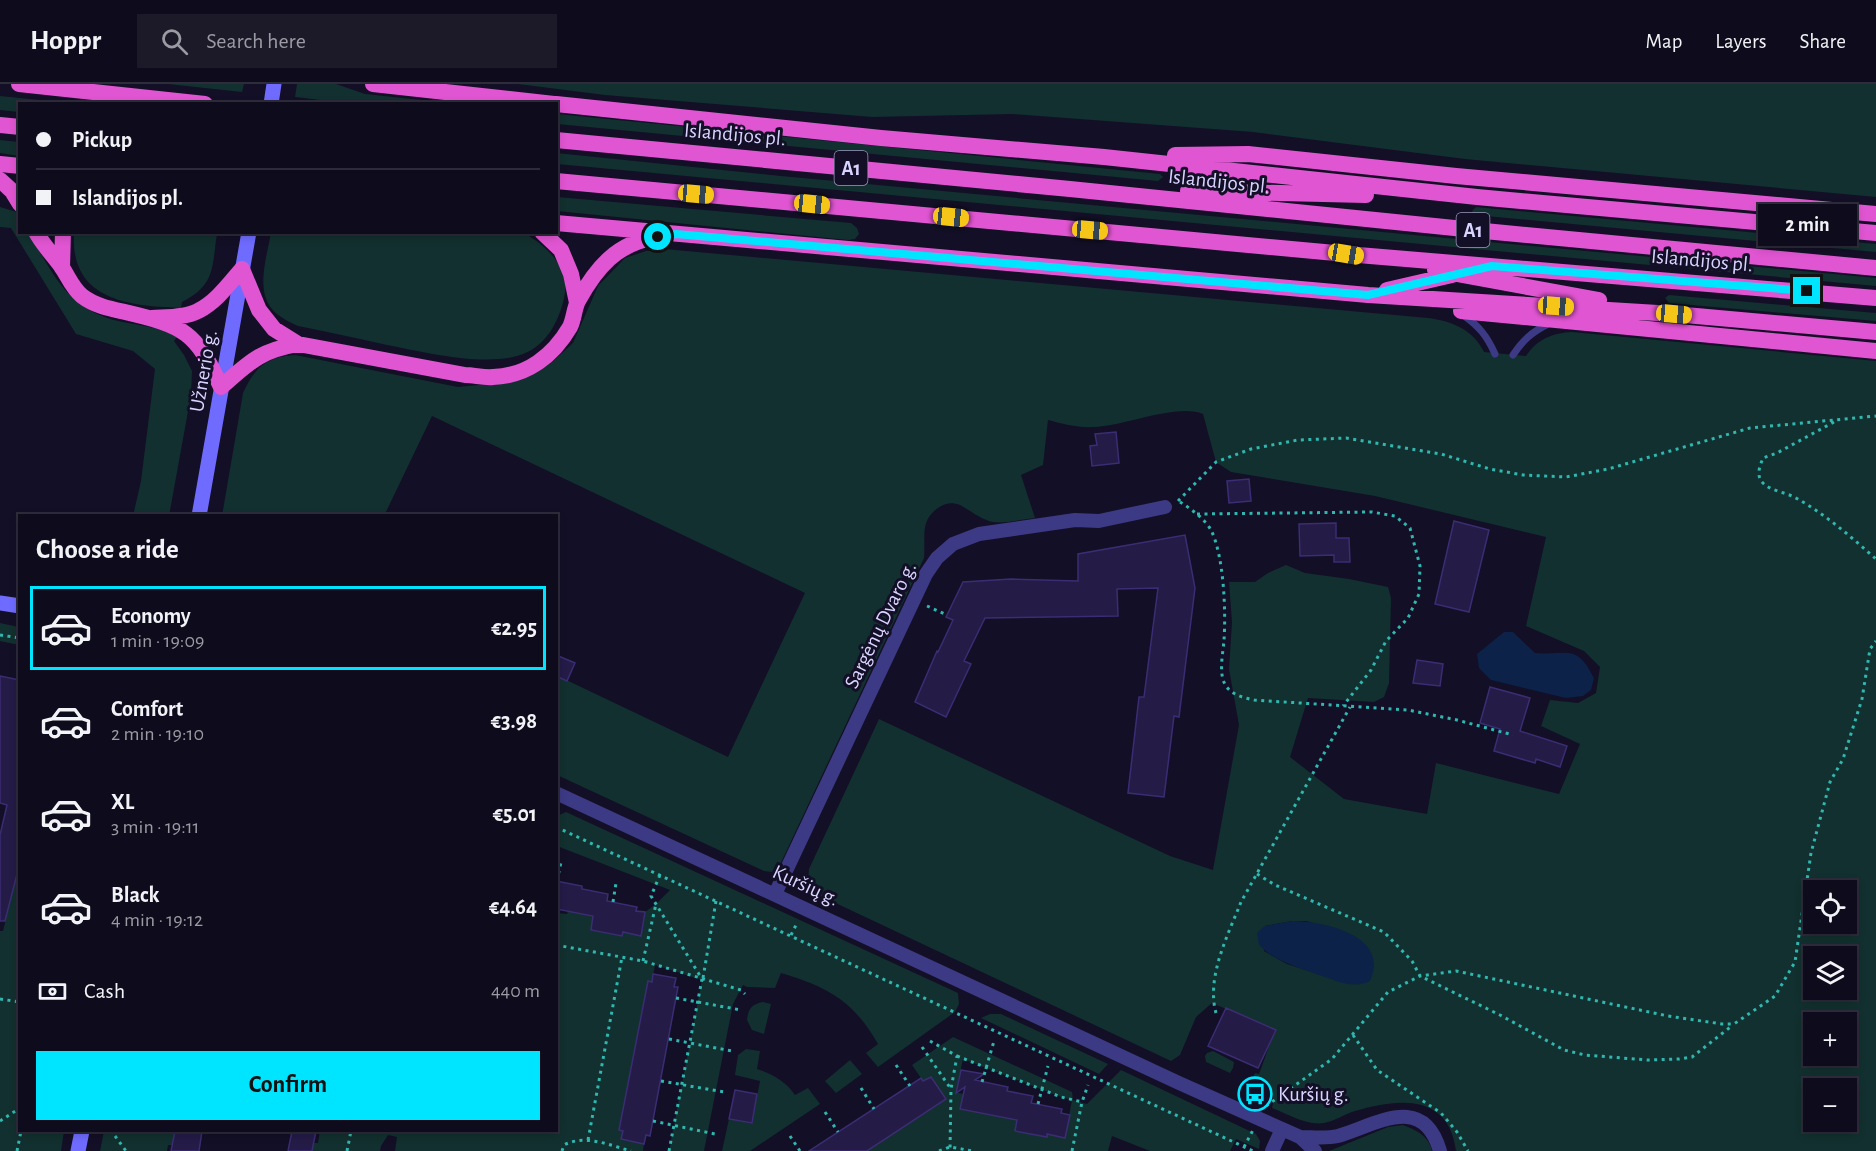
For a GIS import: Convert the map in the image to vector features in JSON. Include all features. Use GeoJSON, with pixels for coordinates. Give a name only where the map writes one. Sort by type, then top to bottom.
{"type":"FeatureCollection","features":[{"type":"Feature","properties":{"kind":"highway"},"geometry":{"type":"LineString","coordinates":[[18,84],[186,102]]}},
{"type":"Feature","properties":{"kind":"highway"},"geometry":{"type":"LineString","coordinates":[[380,84],[539,102]]}},
{"type":"Feature","properties":{"kind":"highway"},"geometry":{"type":"LineString","coordinates":[[491,84],[530,101]]}},
{"type":"Feature","properties":{"kind":"highway"},"geometry":{"type":"LineString","coordinates":[[558,104],[881,138],[1104,157],[1477,197],[1876,233]]}},
{"type":"Feature","properties":{"kind":"highway"},"geometry":{"type":"LineString","coordinates":[[0,125],[18,127]]}},
{"type":"Feature","properties":{"kind":"highway","name":"Islandijos pl."},"geometry":{"type":"LineString","coordinates":[[558,140],[1876,268]]}},
{"type":"Feature","properties":{"kind":"highway"},"geometry":{"type":"LineString","coordinates":[[1104,157],[1248,154],[1467,177],[1876,214]]}},
{"type":"Feature","properties":{"kind":"highway"},"geometry":{"type":"LineString","coordinates":[[0,164],[18,166]]}},
{"type":"Feature","properties":{"kind":"highway"},"geometry":{"type":"LineString","coordinates":[[0,180],[12,191],[18,201]]}},
{"type":"Feature","properties":{"kind":"highway","name":"Islandijos pl."},"geometry":{"type":"LineString","coordinates":[[558,181],[1346,254],[1876,298]]}},
{"type":"Feature","properties":{"kind":"highway"},"geometry":{"type":"LineString","coordinates":[[1070,189],[1477,197]]}},
{"type":"Feature","properties":{"kind":"highway"},"geometry":{"type":"LineString","coordinates":[[558,223],[1368,295],[1674,314],[1876,332]]}},
{"type":"Feature","properties":{"kind":"highway"},"geometry":{"type":"LineString","coordinates":[[37,234],[70,283],[82,296],[99,306],[152,318],[193,338],[207,357],[221,387],[252,360],[273,349],[298,344]]}},
{"type":"Feature","properties":{"kind":"highway"},"geometry":{"type":"LineString","coordinates":[[62,268],[63,234]]}},
{"type":"Feature","properties":{"kind":"highway"},"geometry":{"type":"LineString","coordinates":[[544,234],[561,250],[571,274],[577,303]]}},
{"type":"Feature","properties":{"kind":"highway"},"geometry":{"type":"LineString","coordinates":[[152,318],[198,312],[218,297],[242,269],[259,310],[274,329],[298,344],[465,375],[492,377],[516,373],[539,363],[558,346],[571,324],[577,303],[594,275],[614,253],[641,240],[676,234]]}},
{"type":"Feature","properties":{"kind":"highway"},"geometry":{"type":"LineString","coordinates":[[1346,254],[1674,314]]}},
{"type":"Feature","properties":{"kind":"highway"},"geometry":{"type":"LineString","coordinates":[[1368,295],[1492,266]]}},
{"type":"Feature","properties":{"kind":"highway"},"geometry":{"type":"LineString","coordinates":[[1368,295],[1456,310],[1555,321],[1876,351]]}},
{"type":"Feature","properties":{"kind":"main road"},"geometry":{"type":"LineString","coordinates":[[271,102],[274,84]]}},
{"type":"Feature","properties":{"kind":"main road","name":"Užnerio g."},"geometry":{"type":"LineString","coordinates":[[199,514],[248,235]]}},
{"type":"Feature","properties":{"kind":"main road"},"geometry":{"type":"LineString","coordinates":[[0,603],[18,606]]}},
{"type":"Feature","properties":{"kind":"main road"},"geometry":{"type":"LineString","coordinates":[[78,1151],[82,1132]]}},
{"type":"Feature","properties":{"kind":"street","name":"Sargėnų Dvaro g."},"geometry":{"type":"LineString","coordinates":[[775,894],[926,574],[937,558],[953,544],[971,536],[1075,520],[1099,521],[1166,507]]}},
{"type":"Feature","properties":{"kind":"street","name":"Kuršių g."},"geometry":{"type":"LineString","coordinates":[[558,794],[1300,1137],[1315,1151]]}},
{"type":"Feature","properties":{"kind":"street","name":"Kuršių g."},"geometry":{"type":"LineString","coordinates":[[1300,1137],[1337,1136],[1376,1121],[1407,1116],[1420,1121],[1431,1130],[1440,1151]]}},
{"type":"Feature","properties":{"kind":"street"},"geometry":{"type":"LineString","coordinates":[[1272,1151],[1282,1129]]}},
{"type":"Feature","properties":{"kind":"lane"},"geometry":{"type":"LineString","coordinates":[[1456,310],[1478,326],[1488,338],[1495,354]]}},
{"type":"Feature","properties":{"kind":"lane"},"geometry":{"type":"LineString","coordinates":[[1513,355],[1521,342],[1533,331],[1555,321]]}},
{"type":"Feature","properties":{"kind":"path"},"geometry":{"type":"LineString","coordinates":[[1166,507],[1179,501],[1186,491],[1216,462],[1251,449],[1298,440],[1346,438],[1441,454],[1490,469],[1523,475],[1566,477],[1608,468],[1750,428],[1876,416]]}},
{"type":"Feature","properties":{"kind":"path"},"geometry":{"type":"LineString","coordinates":[[1837,421],[1763,458],[1759,476],[1763,483],[1793,496],[1840,527],[1876,559]]}},
{"type":"Feature","properties":{"kind":"path"},"geometry":{"type":"LineString","coordinates":[[1179,501],[1197,514],[1210,530],[1222,573],[1225,622],[1221,670],[1226,686],[1239,697],[1254,700],[1408,710],[1513,735]]}},
{"type":"Feature","properties":{"kind":"path"},"geometry":{"type":"LineString","coordinates":[[1197,514],[1372,512],[1395,516],[1410,528],[1420,566],[1419,594],[1408,618],[1386,641],[1371,670],[1343,706]]}},
{"type":"Feature","properties":{"kind":"path"},"geometry":{"type":"LineString","coordinates":[[914,600],[947,615]]}},
{"type":"Feature","properties":{"kind":"path"},"geometry":{"type":"LineString","coordinates":[[0,635],[18,638]]}},
{"type":"Feature","properties":{"kind":"path"},"geometry":{"type":"LineString","coordinates":[[1257,874],[1275,885],[1384,932],[1412,961],[1420,976],[1500,1015],[1564,1050],[1585,1055],[1647,1060],[1692,1057],[1774,996],[1795,962],[1811,853],[1830,782],[1843,759],[1862,699],[1870,649],[1876,641]]}},
{"type":"Feature","properties":{"kind":"path"},"geometry":{"type":"LineString","coordinates":[[1216,1013],[1212,1001],[1213,987],[1218,965],[1241,902],[1350,707]]}},
{"type":"Feature","properties":{"kind":"path"},"geometry":{"type":"LineString","coordinates":[[558,828],[1253,1151]]}},
{"type":"Feature","properties":{"kind":"path"},"geometry":{"type":"LineString","coordinates":[[558,876],[561,862]]}},
{"type":"Feature","properties":{"kind":"path"},"geometry":{"type":"LineString","coordinates":[[660,875],[651,896],[702,979]]}},
{"type":"Feature","properties":{"kind":"path"},"geometry":{"type":"LineString","coordinates":[[613,902],[616,883]]}},
{"type":"Feature","properties":{"kind":"path"},"geometry":{"type":"LineString","coordinates":[[669,1151],[716,901]]}},
{"type":"Feature","properties":{"kind":"path"},"geometry":{"type":"LineString","coordinates":[[643,961],[656,904]]}},
{"type":"Feature","properties":{"kind":"path"},"geometry":{"type":"LineString","coordinates":[[558,945],[643,961],[741,990],[744,994]]}},
{"type":"Feature","properties":{"kind":"path"},"geometry":{"type":"LineString","coordinates":[[588,1140],[622,957]]}},
{"type":"Feature","properties":{"kind":"path"},"geometry":{"type":"LineString","coordinates":[[1266,1104],[1332,1059],[1388,992],[1420,976],[1456,971],[1668,1016],[1734,1024]]}},
{"type":"Feature","properties":{"kind":"path"},"geometry":{"type":"LineString","coordinates":[[676,998],[741,1010]]}},
{"type":"Feature","properties":{"kind":"path"},"geometry":{"type":"LineString","coordinates":[[0,999],[18,1002]]}},
{"type":"Feature","properties":{"kind":"path"},"geometry":{"type":"LineString","coordinates":[[1352,1035],[1377,1070],[1441,1113],[1457,1132],[1467,1151]]}},
{"type":"Feature","properties":{"kind":"path"},"geometry":{"type":"LineString","coordinates":[[669,1039],[732,1051]]}},
{"type":"Feature","properties":{"kind":"path"},"geometry":{"type":"LineString","coordinates":[[930,1041],[957,1056],[1061,1097],[1082,1102]]}},
{"type":"Feature","properties":{"kind":"path"},"geometry":{"type":"LineString","coordinates":[[982,1082],[994,1041]]}},
{"type":"Feature","properties":{"kind":"path"},"geometry":{"type":"LineString","coordinates":[[922,1047],[951,1089]]}},
{"type":"Feature","properties":{"kind":"path"},"geometry":{"type":"LineString","coordinates":[[950,1149],[951,1089],[957,1056]]}},
{"type":"Feature","properties":{"kind":"path"},"geometry":{"type":"LineString","coordinates":[[896,1065],[909,1086]]}},
{"type":"Feature","properties":{"kind":"path"},"geometry":{"type":"LineString","coordinates":[[1038,1104],[1048,1066]]}},
{"type":"Feature","properties":{"kind":"path"},"geometry":{"type":"LineString","coordinates":[[660,1081],[724,1092]]}},
{"type":"Feature","properties":{"kind":"path"},"geometry":{"type":"LineString","coordinates":[[1071,1150],[1088,1085]]}},
{"type":"Feature","properties":{"kind":"path"},"geometry":{"type":"LineString","coordinates":[[861,1088],[874,1109]]}},
{"type":"Feature","properties":{"kind":"path"},"geometry":{"type":"LineString","coordinates":[[0,1121],[18,1109]]}},
{"type":"Feature","properties":{"kind":"path"},"geometry":{"type":"LineString","coordinates":[[825,1112],[838,1132]]}},
{"type":"Feature","properties":{"kind":"path"},"geometry":{"type":"LineString","coordinates":[[653,1121],[716,1134]]}},
{"type":"Feature","properties":{"kind":"path"},"geometry":{"type":"LineString","coordinates":[[17,1151],[21,1132]]}},
{"type":"Feature","properties":{"kind":"path"},"geometry":{"type":"LineString","coordinates":[[347,1151],[351,1132]]}},
{"type":"Feature","properties":{"kind":"path"},"geometry":{"type":"LineString","coordinates":[[115,1136],[126,1151]]}},
{"type":"Feature","properties":{"kind":"path"},"geometry":{"type":"LineString","coordinates":[[790,1136],[800,1151]]}},
{"type":"Feature","properties":{"kind":"path"},"geometry":{"type":"LineString","coordinates":[[562,1151],[564,1145],[574,1140],[588,1140],[631,1151]]}},
{"type":"Feature","properties":{"kind":"path"},"geometry":{"type":"LineString","coordinates":[[939,1151],[950,1149],[973,1151]]}},
{"type":"Feature","properties":{"kind":"green space"},"geometry":{"type":"Polygon","coordinates":[[[168,84],[244,84],[242,92],[168,84]]]}},
{"type":"Feature","properties":{"kind":"green space"},"geometry":{"type":"Polygon","coordinates":[[[297,84],[336,84],[365,94],[441,102],[338,102],[295,97],[297,84]]]}},
{"type":"Feature","properties":{"kind":"green space"},"geometry":{"type":"Polygon","coordinates":[[[518,84],[1876,84],[1876,197],[1465,159],[1253,132],[1012,114],[872,117],[605,95],[518,84]]]}},
{"type":"Feature","properties":{"kind":"green space"},"geometry":{"type":"Polygon","coordinates":[[[0,96],[59,102],[18,102],[18,112],[0,110],[0,96]]]}},
{"type":"Feature","properties":{"kind":"green space"},"geometry":{"type":"Polygon","coordinates":[[[558,114],[1160,174],[1163,177],[1158,181],[558,124],[558,114]]]}},
{"type":"Feature","properties":{"kind":"green space"},"geometry":{"type":"Polygon","coordinates":[[[0,140],[18,142],[18,156],[0,153],[0,140]]]}},
{"type":"Feature","properties":{"kind":"green space"},"geometry":{"type":"Polygon","coordinates":[[[558,153],[1876,278],[1876,286],[558,164],[558,153]]]}},
{"type":"Feature","properties":{"kind":"green space"},"geometry":{"type":"Polygon","coordinates":[[[558,197],[851,223],[857,228],[859,234],[855,239],[558,211],[558,197]]]}},
{"type":"Feature","properties":{"kind":"green space"},"geometry":{"type":"Polygon","coordinates":[[[0,207],[17,212],[18,234],[30,234],[63,288],[86,308],[118,321],[156,329],[177,337],[174,341],[192,371],[191,395],[169,514],[133,514],[141,481],[155,369],[133,351],[76,334],[11,228],[0,227],[0,207]]]}},
{"type":"Feature","properties":{"kind":"green space"},"geometry":{"type":"Polygon","coordinates":[[[1476,207],[1876,244],[1876,252],[1475,215],[1472,211],[1476,207]]]}},
{"type":"Feature","properties":{"kind":"green space"},"geometry":{"type":"Polygon","coordinates":[[[74,234],[217,234],[213,265],[207,281],[193,296],[182,302],[181,308],[141,305],[106,295],[92,286],[82,273],[75,255],[74,234]]]}},
{"type":"Feature","properties":{"kind":"green space"},"geometry":{"type":"Polygon","coordinates":[[[271,234],[525,234],[554,257],[563,274],[565,293],[552,329],[532,350],[508,358],[474,359],[437,355],[387,345],[298,326],[287,321],[277,314],[265,297],[265,264],[271,234]]]}},
{"type":"Feature","properties":{"kind":"green space"},"geometry":{"type":"Polygon","coordinates":[[[664,249],[1428,318],[1445,321],[1468,332],[1484,352],[1526,356],[1540,341],[1558,334],[1572,332],[1876,361],[1876,1151],[1456,1151],[1451,1132],[1443,1118],[1432,1109],[1419,1104],[1404,1103],[1351,1112],[1324,1123],[1304,1121],[1272,1108],[1274,1099],[1266,1095],[1268,1087],[1255,1081],[1251,1088],[1248,1087],[1255,1073],[1259,1074],[1275,1030],[1212,1003],[1196,1017],[1180,1055],[1171,1061],[810,891],[809,869],[879,719],[1170,856],[1213,870],[1239,725],[1229,669],[1232,622],[1229,582],[1255,582],[1286,565],[1305,573],[1388,587],[1391,598],[1389,683],[1384,697],[1374,702],[1308,698],[1290,757],[1344,799],[1427,814],[1436,763],[1559,794],[1580,744],[1541,726],[1550,700],[1578,703],[1596,693],[1600,667],[1584,651],[1526,626],[1546,537],[1375,496],[1231,472],[1216,462],[1203,414],[1192,411],[1165,413],[1094,427],[1048,420],[1043,465],[1021,475],[1035,518],[993,522],[960,505],[951,503],[938,508],[928,518],[924,558],[778,869],[772,872],[764,871],[558,775],[558,682],[560,677],[728,757],[805,593],[432,416],[385,514],[222,514],[243,393],[252,376],[269,361],[295,355],[458,387],[498,383],[530,375],[551,363],[573,343],[598,286],[625,258],[646,251],[664,249]],[[1306,921],[1265,926],[1264,951],[1287,964],[1318,974],[1320,925],[1306,921]]]}},
{"type":"Feature","properties":{"kind":"green space"},"geometry":{"type":"Polygon","coordinates":[[[1669,295],[1876,313],[1876,321],[1669,303],[1665,298],[1669,295]]]}},
{"type":"Feature","properties":{"kind":"green space"},"geometry":{"type":"Polygon","coordinates":[[[0,623],[18,627],[18,645],[0,641],[0,623]]]}},
{"type":"Feature","properties":{"kind":"green space"},"geometry":{"type":"Polygon","coordinates":[[[566,812],[958,993],[959,1004],[955,1012],[878,1067],[866,1053],[878,1044],[859,1016],[837,997],[812,984],[781,973],[775,988],[743,985],[733,1004],[704,1151],[669,1151],[702,980],[655,965],[652,982],[648,982],[619,1130],[623,1131],[621,1139],[644,1144],[643,1151],[395,1151],[397,1137],[388,1135],[380,1151],[312,1151],[314,1143],[318,1143],[320,1132],[558,1132],[558,913],[567,914],[568,911],[593,916],[591,930],[622,936],[623,932],[641,936],[645,912],[670,890],[558,846],[558,816],[566,812]]]}},
{"type":"Feature","properties":{"kind":"green space"},"geometry":{"type":"Polygon","coordinates":[[[10,872],[18,874],[18,1132],[64,1132],[61,1151],[0,1151],[0,931],[3,931],[11,899],[10,872]]]}},
{"type":"Feature","properties":{"kind":"green space"},"geometry":{"type":"Polygon","coordinates":[[[763,1002],[771,1004],[764,1034],[752,1030],[747,1020],[751,1008],[763,1002]]]}},
{"type":"Feature","properties":{"kind":"green space"},"geometry":{"type":"Polygon","coordinates":[[[990,1014],[1001,1014],[1108,1064],[1099,1074],[981,1018],[990,1014]]]}},
{"type":"Feature","properties":{"kind":"green space"},"geometry":{"type":"Polygon","coordinates":[[[953,1037],[1072,1092],[1073,1100],[1087,1104],[1121,1070],[1256,1134],[1260,1141],[1259,1149],[1236,1139],[1230,1151],[1150,1151],[1112,1136],[1108,1151],[867,1151],[938,1105],[936,1101],[943,1096],[931,1077],[923,1081],[912,1065],[953,1037]],[[963,1059],[956,1092],[963,1094],[960,1108],[1018,1116],[1015,1131],[1046,1137],[1047,1134],[1065,1137],[1072,1100],[963,1059]]]}},
{"type":"Feature","properties":{"kind":"green space"},"geometry":{"type":"Polygon","coordinates":[[[746,1049],[760,1051],[757,1069],[779,1079],[795,1095],[808,1088],[820,1104],[750,1151],[722,1151],[729,1119],[752,1123],[760,1081],[735,1075],[738,1055],[746,1049]]]}},
{"type":"Feature","properties":{"kind":"green space"},"geometry":{"type":"Polygon","coordinates":[[[1213,1051],[1234,1062],[1230,1073],[1206,1062],[1205,1056],[1213,1051]]]}},
{"type":"Feature","properties":{"kind":"green space"},"geometry":{"type":"Polygon","coordinates":[[[850,1060],[862,1074],[836,1093],[825,1081],[850,1060]]]}},
{"type":"Feature","properties":{"kind":"green space"},"geometry":{"type":"Polygon","coordinates":[[[1403,1125],[1417,1131],[1425,1138],[1432,1151],[1329,1151],[1388,1127],[1403,1125]]]}},
{"type":"Feature","properties":{"kind":"green space"},"geometry":{"type":"Polygon","coordinates":[[[104,1132],[175,1132],[172,1145],[168,1145],[167,1151],[100,1151],[104,1132]]]}},
{"type":"Feature","properties":{"kind":"water"},"geometry":{"type":"Polygon","coordinates":[[[1504,632],[1513,632],[1535,653],[1570,653],[1582,659],[1594,678],[1591,690],[1583,696],[1566,698],[1491,680],[1479,668],[1477,654],[1504,632]]]}},
{"type":"Feature","properties":{"kind":"water"},"geometry":{"type":"Polygon","coordinates":[[[1292,921],[1336,928],[1363,942],[1371,952],[1374,965],[1370,981],[1356,985],[1338,981],[1287,963],[1272,956],[1259,945],[1257,933],[1265,926],[1292,921]]]}},
{"type":"Feature","properties":{"kind":"building"},"geometry":{"type":"Polygon","coordinates":[[[1116,432],[1119,463],[1092,466],[1090,446],[1097,445],[1095,434],[1116,432]]]}},
{"type":"Feature","properties":{"kind":"building"},"geometry":{"type":"Polygon","coordinates":[[[1249,479],[1251,501],[1229,503],[1227,481],[1249,479]]]}},
{"type":"Feature","properties":{"kind":"building"},"geometry":{"type":"Polygon","coordinates":[[[1454,521],[1489,530],[1469,612],[1435,604],[1454,521]]]}},
{"type":"Feature","properties":{"kind":"building"},"geometry":{"type":"Polygon","coordinates":[[[1336,523],[1336,538],[1349,538],[1350,562],[1334,562],[1334,555],[1300,556],[1299,524],[1336,523]]]}},
{"type":"Feature","properties":{"kind":"building"},"geometry":{"type":"Polygon","coordinates":[[[1185,535],[1195,588],[1179,717],[1174,716],[1164,797],[1128,793],[1139,697],[1144,697],[1158,588],[1117,589],[1118,616],[985,618],[964,661],[971,664],[946,717],[915,702],[953,620],[946,617],[963,582],[1011,579],[1078,581],[1078,554],[1185,535]]]}},
{"type":"Feature","properties":{"kind":"building"},"geometry":{"type":"Polygon","coordinates":[[[558,656],[575,663],[567,681],[558,677],[558,656]]]}},
{"type":"Feature","properties":{"kind":"building"},"geometry":{"type":"Polygon","coordinates":[[[1417,660],[1443,664],[1440,686],[1413,683],[1417,660]]]}},
{"type":"Feature","properties":{"kind":"building"},"geometry":{"type":"Polygon","coordinates":[[[0,676],[18,680],[18,874],[5,921],[0,921],[0,835],[7,805],[0,803],[0,676]]]}},
{"type":"Feature","properties":{"kind":"building"},"geometry":{"type":"Polygon","coordinates":[[[1490,687],[1530,698],[1520,731],[1567,746],[1560,767],[1536,759],[1535,763],[1494,751],[1500,729],[1480,723],[1490,687]]]}},
{"type":"Feature","properties":{"kind":"building"},"geometry":{"type":"Polygon","coordinates":[[[558,881],[608,894],[607,901],[637,907],[636,911],[645,912],[641,936],[623,932],[622,936],[591,930],[593,916],[558,909],[558,881]]]}},
{"type":"Feature","properties":{"kind":"building"},"geometry":{"type":"Polygon","coordinates":[[[653,974],[676,978],[674,987],[678,987],[650,1136],[646,1135],[644,1144],[621,1139],[623,1131],[619,1130],[648,981],[652,982],[653,974]]]}},
{"type":"Feature","properties":{"kind":"building"},"geometry":{"type":"Polygon","coordinates":[[[1226,1008],[1276,1030],[1258,1068],[1208,1046],[1226,1008]]]}},
{"type":"Feature","properties":{"kind":"building"},"geometry":{"type":"Polygon","coordinates":[[[961,1070],[984,1074],[975,1080],[1008,1087],[1007,1091],[1033,1096],[1031,1103],[1062,1109],[1061,1113],[1070,1115],[1065,1138],[1015,1131],[1017,1120],[960,1109],[965,1087],[956,1093],[961,1070]]]}},
{"type":"Feature","properties":{"kind":"building"},"geometry":{"type":"Polygon","coordinates":[[[931,1077],[946,1099],[867,1151],[809,1151],[921,1078],[923,1081],[931,1077]]]}},
{"type":"Feature","properties":{"kind":"building"},"geometry":{"type":"Polygon","coordinates":[[[735,1090],[757,1094],[752,1123],[729,1119],[735,1090]]]}},
{"type":"Feature","properties":{"kind":"building"},"geometry":{"type":"Polygon","coordinates":[[[175,1132],[202,1132],[199,1151],[171,1151],[175,1132]]]}},
{"type":"Feature","properties":{"kind":"building"},"geometry":{"type":"Polygon","coordinates":[[[292,1132],[316,1132],[312,1151],[288,1151],[292,1132]]]}},
{"type":"Feature","properties":{"kind":"place","name":"Kuršių g."},"geometry":{"type":"Point","coordinates":[1255,1094]}},
{"type":"Feature","properties":{"kind":"route"},"geometry":{"type":"LineString","coordinates":[[658,237],[676,234],[1368,295],[1492,266],[1807,291]]}}]}
